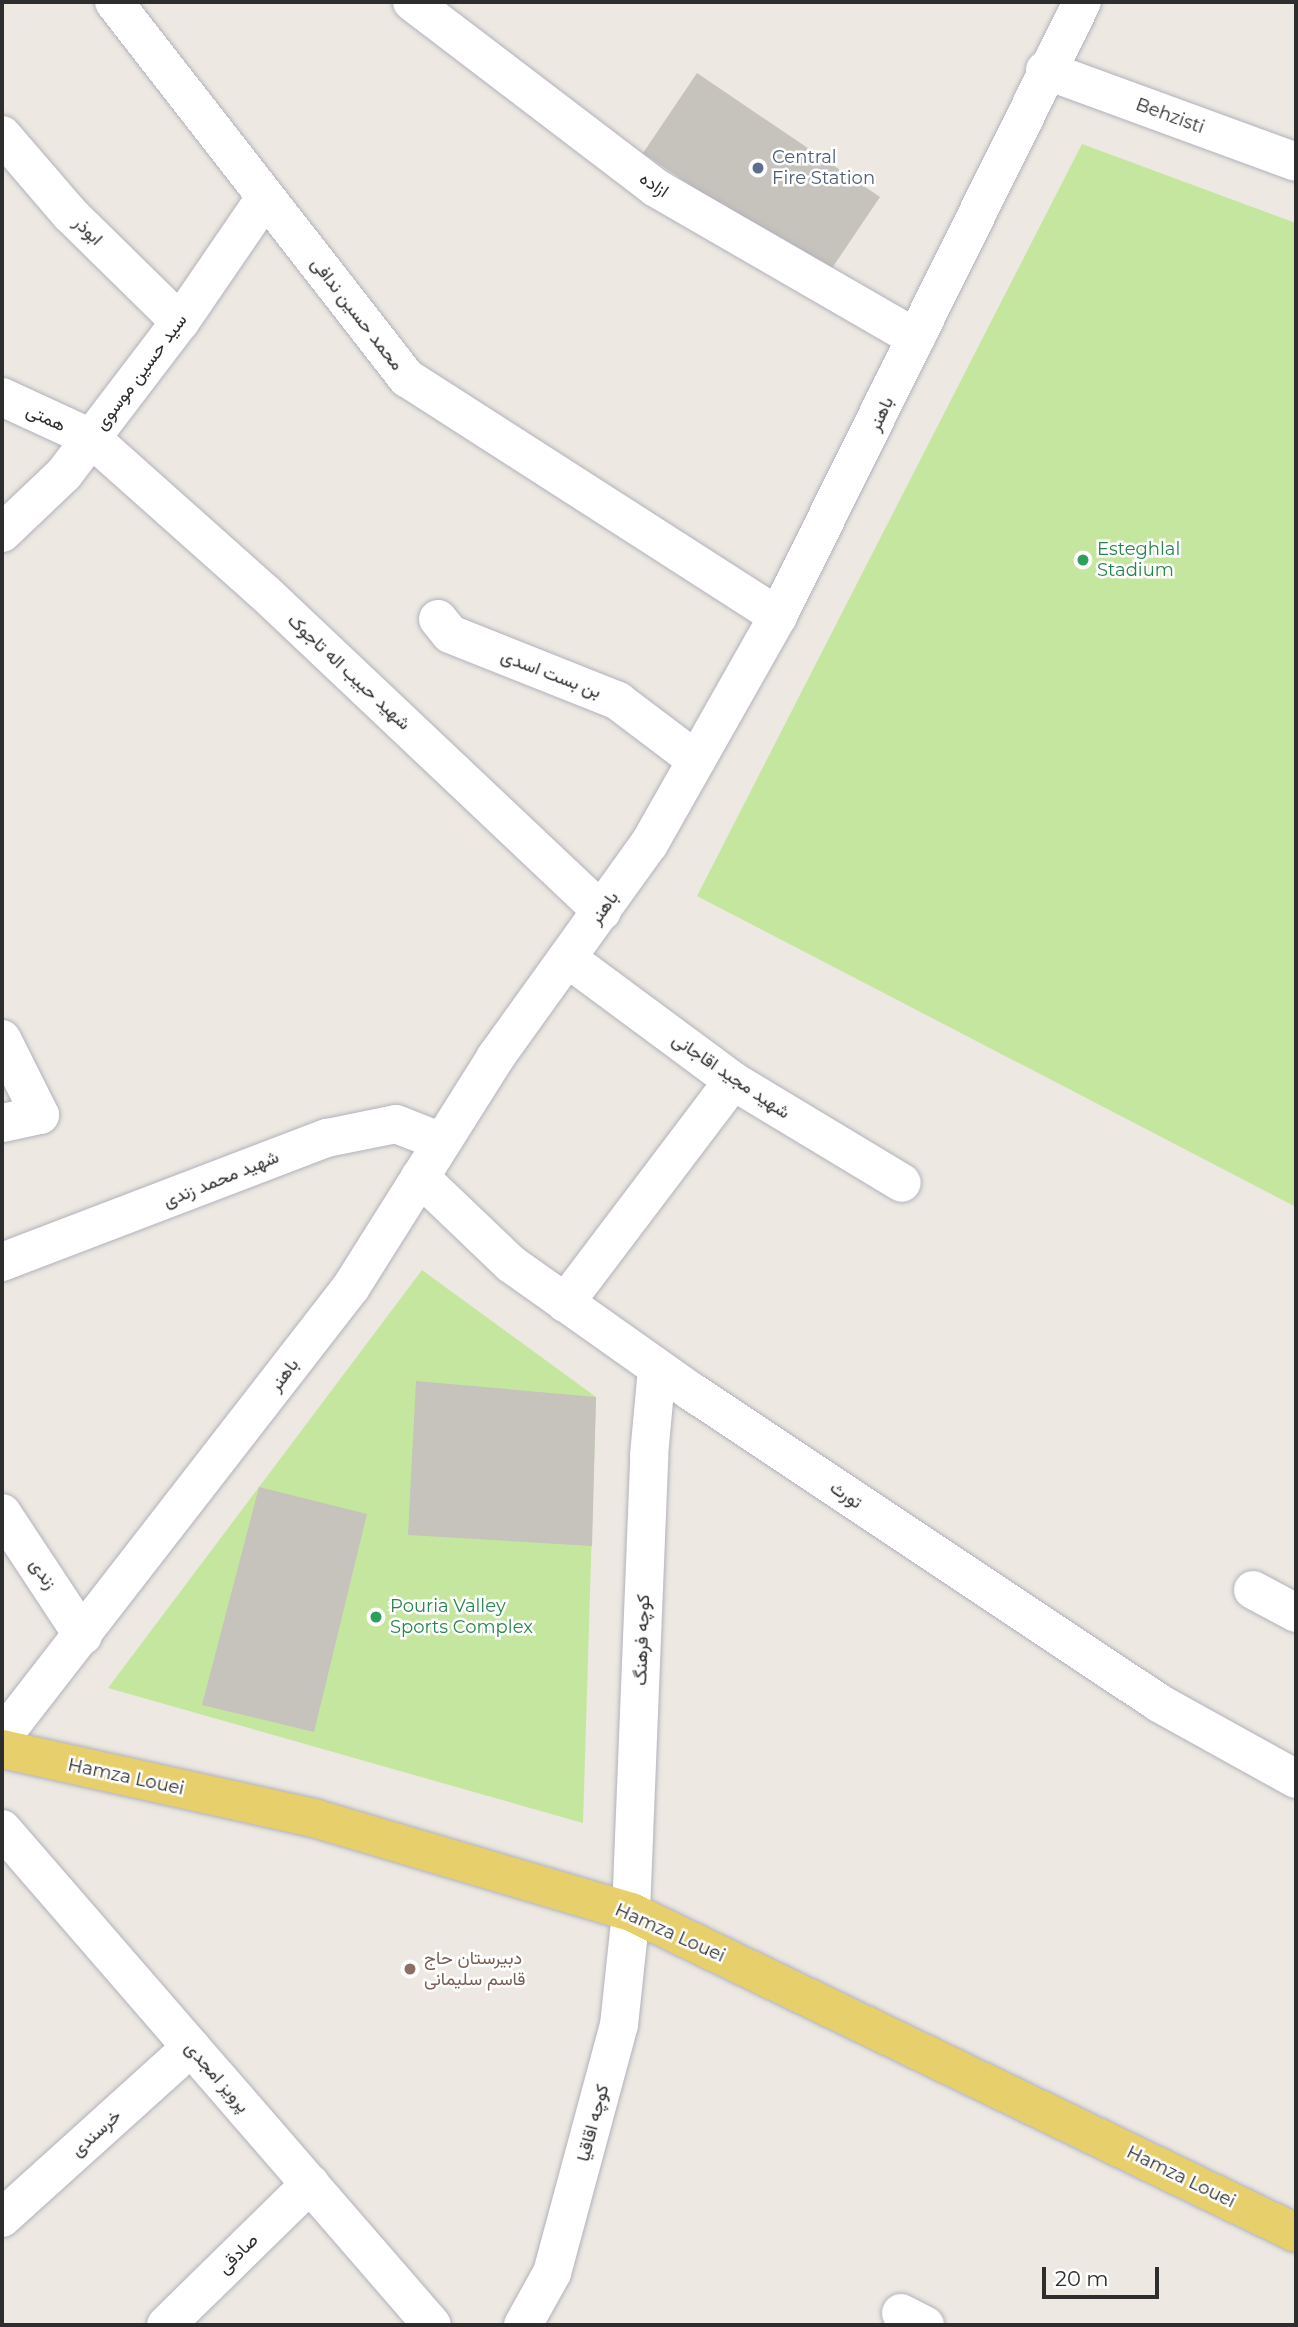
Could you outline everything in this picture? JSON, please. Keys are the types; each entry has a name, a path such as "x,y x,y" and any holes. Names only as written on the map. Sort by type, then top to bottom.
{"main road":[{"name":"Hamza Louei","path":"2,1749 317,1819 631,1912 1296,2233"}],"street":[{"name":"محمد حسین ندافی","path":"114,2 407,378 778,616"},
{"name":"باهنر","path":"2,1737 83,1636 351,1287 495,1058 649,844 778,616 1045,70 1082,2"},
{"name":"ازاده","path":"430,7 656,188 916,338"},
{"name":"Behzisti","path":"1045,70 1296,162"},
{"name":"ابوذر","path":"2,135 71,214 180,322"},
{"name":"سید حسین موسوی","path":"2,533 64,474 180,322 265,198"},
{"name":"همتی","path":"2,397 91,438"},
{"name":"شهید حبیب اله تاجوک","path":"91,438 264,592 602,912"},
{"name":"بن بست اسدی","path":"438,619 450,634 618,701 696,761"},
{"name":"شهید مجید اقاجانی","path":"567,958 733,1082 902,1183"},
{"path":"2,1040 40,1115 2,1123"},
{"path":"565,1303 733,1082"},
{"name":"شهید محمد زندی","path":"2,1262 327,1138 396,1124 442,1142"},
{"name":"تورث","path":"420,1177 511,1264 657,1368 1159,1703 1296,1779"},
{"name":"کوچه فرهنگ","path":"631,1912 649,1455 657,1368"},
{"name":"زندی","path":"2,1513 83,1636"},
{"path":"1253,1590 1296,1613"},
{"name":"پرویز امجدی","path":"2,1829 432,2325"},
{"name":"کوچه اقاقیا","path":"523,2325 552,2273 619,2025 631,1912"},
{"name":"خرسندی","path":"2,2218 191,2047"},
{"name":"صادقی","path":"166,2325 310,2184"}],"green space":[{"name":"Esteghlal Stadium","path":"1082,144 1296,223 1296,1207 697,896"},
{"name":"Pouria Valley Sports Complex","path":"422,1270 596,1397 583,1823 108,1688"}],"building":[{"path":"697,73 880,197 826,277 643,153"},
{"path":"416,1381 596,1397 592,1546 408,1535"},
{"path":"259,1487 367,1514 314,1732 202,1705"}],"place":[{"name":"Central Fire Station","path":"758,168"},
{"name":"Esteghlal Stadium","path":"1083,560"},
{"name":"Pouria Valley Sports Complex","path":"376,1617"},
{"name":"دبیرستان حاج قاسم سلیمانی","path":"410,1969"}]}
